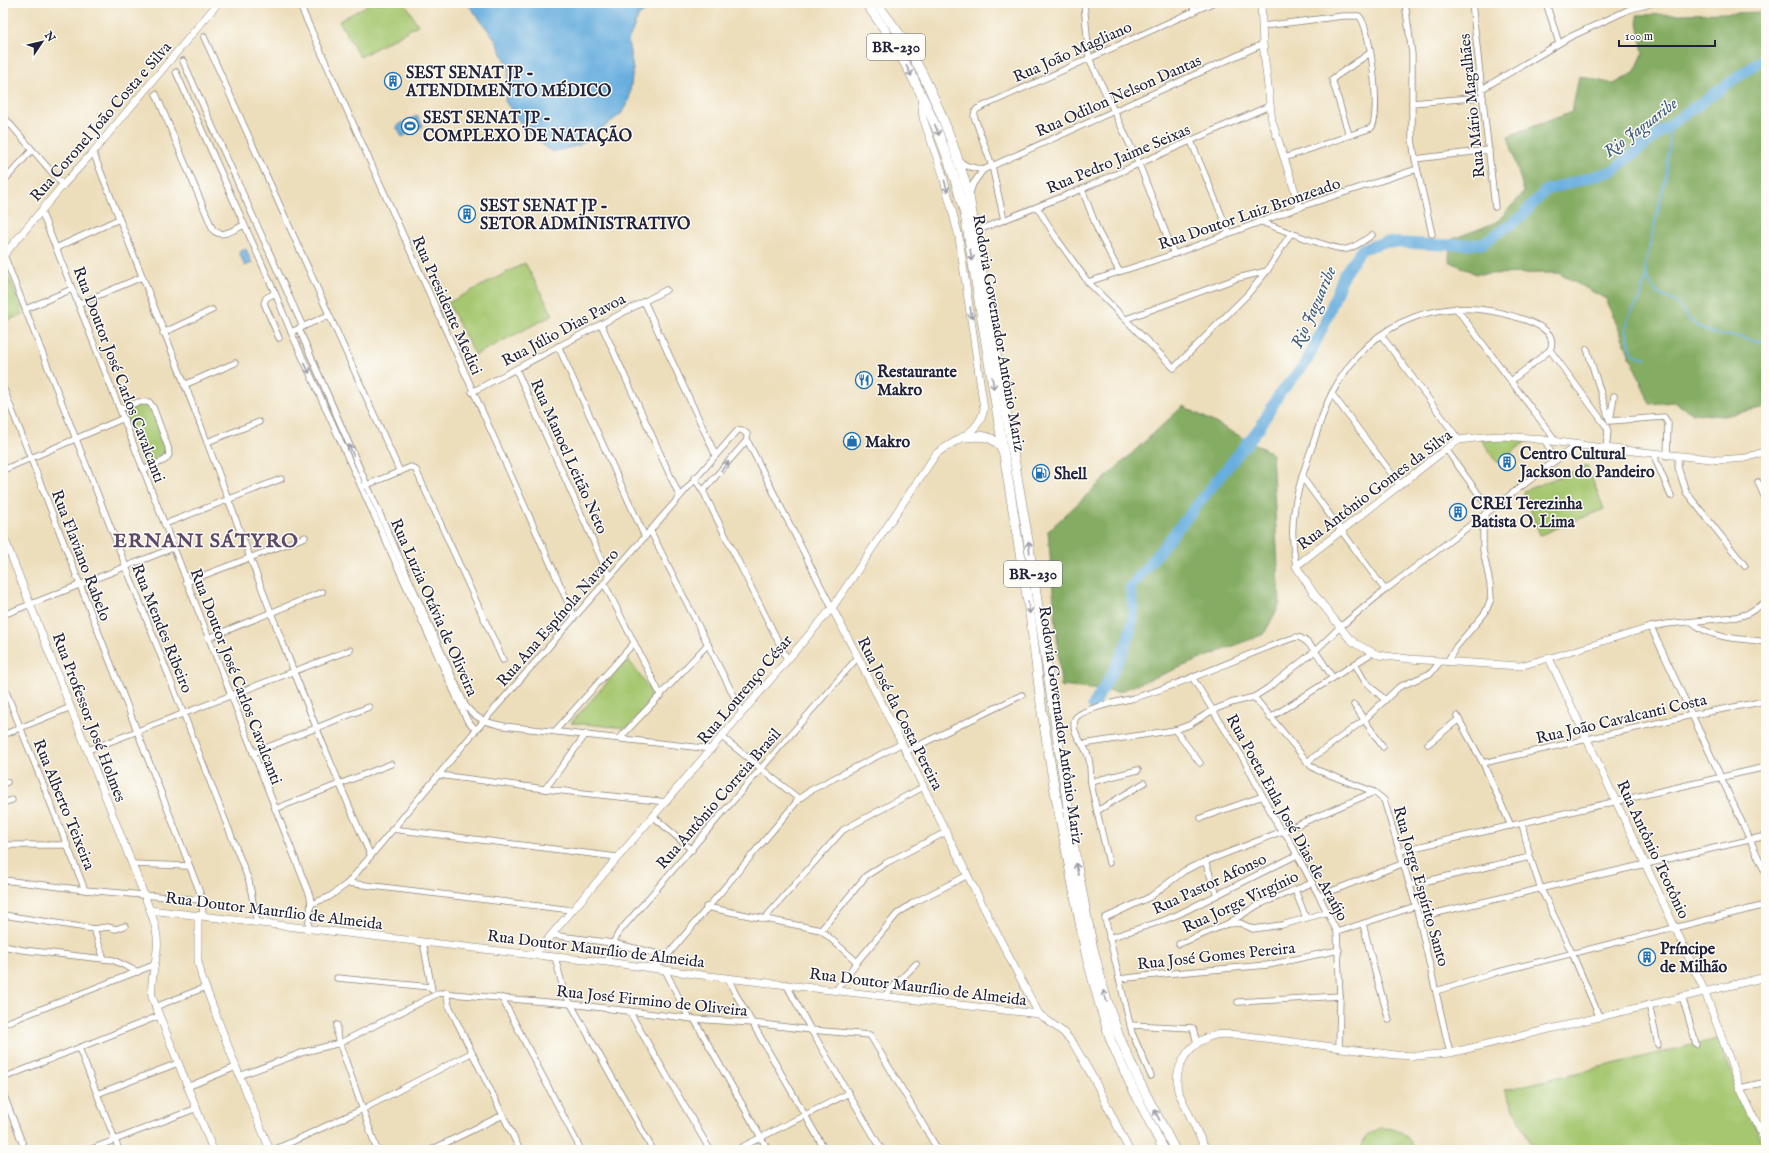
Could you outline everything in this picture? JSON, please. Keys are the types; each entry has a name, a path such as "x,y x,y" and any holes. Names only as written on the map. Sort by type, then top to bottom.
{"highway":[{"name":"Rodovia Governador Antônio Mariz","path":"866,3 901,55 946,151 957,183 965,214 1005,456 1031,621 1042,712 1054,786 1086,954 1100,1010 1112,1041 1126,1076 1164,1150"},
{"name":"Rodovia Governador Antônio Mariz","path":"877,3 902,39 931,93 959,161 969,196 1028,540 1076,861 1093,949 1104,991 1118,1034 1138,1080 1175,1150"},
{"path":"965,436 982,436 991,438 1001,447 1005,456"}],"street":[{"name":"Rua Coronel João Costa e Silva","path":"4,256 218,3"},
{"name":"Rua Presidente Medici","path":"299,3 472,392 574,616"},
{"path":"1084,3 1089,58 1139,164 1174,254"},
{"path":"1193,3 1194,12"},
{"name":"Rua João Magliano","path":"992,166 974,116 977,109 1212,3"},
{"path":"1261,3 1269,106 1272,121 1300,207"},
{"path":"1405,3 1412,54 1412,139 1432,234"},
{"name":"Rua Mário Magalhães","path":"1472,3 1495,207"},
{"path":"1546,3 1559,43"},
{"path":"1626,3 1628,10"},
{"path":"1482,89 1559,43 1628,10 1653,3"},
{"path":"1263,26 1343,16 1359,16 1364,23 1376,86 1375,123 1368,129 1284,158"},
{"path":"204,37 400,472"},
{"name":"Rua Odilon Nelson Dantas","path":"983,170 1263,44"},
{"path":"1349,135 1332,79 1370,53"},
{"name":"Rua Luzia Otávia de Oliveira","path":"183,61 301,328 364,486 467,720 476,730"},
{"name":"Rua Luzia Otávia de Oliveira","path":"176,72 291,332 465,705 471,713 484,721 504,726 712,749"},
{"path":"156,94 216,233 222,234 244,225"},
{"name":"Rua Lourenço César","path":"534,955 617,857 667,802 787,659 832,608 928,463 944,448 965,436 977,426 982,415 984,409 959,237 942,172 923,118 921,95"},
{"path":"1412,103 1483,96"},
{"name":"Rua Pedro Jaime Seixas","path":"976,231 1082,189 1269,106"},
{"path":"4,118 63,185"},
{"path":"3,130 9,124"},
{"path":"1192,141 1229,232"},
{"path":"3,182 32,150"},
{"path":"1415,159 1489,150"},
{"path":"93,152 206,442 227,500 340,785 370,854"},
{"path":"959,161 967,166 983,170 973,184 969,196"},
{"path":"992,166 1004,220"},
{"name":"Rua Doutor Luiz Bronzeado","path":"1088,282 1174,254 1259,221 1418,169"},
{"path":"1082,189 1098,231 1119,271"},
{"path":"1037,207 1065,251 1088,282 1174,368 1247,295 1267,271 1291,233"},
{"name":"Rua Doutor José Carlos Cavalcanti","path":"41,211 124,418 230,696 310,896 311,904 308,928"},
{"path":"56,248 119,219"},
{"path":"1259,221 1291,233 1345,249 1351,248 1372,235"},
{"name":"Rua Mendes Ribeiro","path":"4,256 249,881 257,923"},
{"path":"1126,319 1238,278 1267,271"},
{"path":"78,304 142,277"},
{"path":"26,310 72,290"},
{"name":"Rua Júlio Dias Pavoa","path":"472,392 666,290"},
{"path":"275,293 266,298 264,303 279,338"},
{"path":"644,301 715,454"},
{"path":"1456,308 1556,441"},
{"path":"1296,566 1292,539 1292,518 1302,477 1332,394 1348,367 1366,348 1381,335 1402,323 1422,315 1456,308 1505,313 1536,324 1549,334 1551,338 1550,350 1608,424"},
{"path":"164,333 212,310"},
{"path":"291,332 329,315"},
{"path":"601,324 679,495"},
{"path":"1381,335 1459,440"},
{"path":"558,346 645,537"},
{"path":"1587,349 1608,424"},
{"path":"1511,381 1550,350"},
{"path":"184,385 235,363"},
{"name":"Rua Manoel Leitão Neto","path":"516,369 610,576"},
{"name":"Rua Flaviano Rabelo","path":"3,387 202,900 201,916"},
{"path":"1332,394 1400,485"},
{"path":"1606,449 1608,424 1614,396"},
{"path":"120,408 144,401 149,402 153,407 168,447 168,455 165,460 143,470"},
{"path":"1608,424 1664,417 1668,423 1667,456"},
{"path":"3,470 124,418"},
{"path":"206,442 259,422"},
{"name":"Rua Ana Espínola Navarro","path":"311,904 337,892 348,883 370,854 574,616 645,537 715,454 738,430"},
{"name":"Rua José da Costa Pereira","path":"738,430 746,432 748,436 747,440 858,656 1005,950 1039,1014"},
{"name":"Rua Antônio Gomes da Silva","path":"1550,658 1520,666 1409,659 1372,653 1356,644 1340,627 1312,592 1296,566 1459,440 1502,436 1556,441 1576,445 1667,456 1720,460 1746,458 1766,451"},
{"path":"703,491 747,440"},
{"path":"1545,440 1555,461"},
{"path":"1083,744 1176,730 1189,725 1231,702 1254,697 1268,688 1315,651 1340,627 1385,590 1576,445"},
{"path":"1307,762 1364,720 1399,687 1431,673 1444,662 1485,613 1491,599 1490,584 1483,550 1483,529 1488,511 1446,449"},
{"path":"1655,454 1656,462 1671,496"},
{"path":"1678,457 1678,467 1686,492 1745,566"},
{"path":"364,486 411,467 416,470 504,660"},
{"path":"1302,477 1385,590"},
{"path":"694,478 703,491 787,659"},
{"path":"165,524 282,479"},
{"path":"1758,482 1766,501"},
{"path":"650,530 742,712"},
{"name":"Rua Professor José Holmes","path":"3,535 31,603 150,910 157,936 157,950 151,989 155,1007 213,1150"},
{"path":"186,582 306,537"},
{"path":"3,615 173,548"},
{"path":"604,583 661,696"},
{"path":"208,638 322,592"},
{"path":"1550,658 1651,627 1736,617 1746,614 1766,602"},
{"path":"1692,622 1697,627 1712,634 1766,642"},
{"path":"1651,627 1766,874"},
{"path":"1109,863 1091,782 1089,758 1083,744 1076,734 1076,719 1081,713 1141,696 1296,637 1305,639 1315,651 1332,678"},
{"path":"555,731 634,643"},
{"path":"620,738 661,696 708,644"},
{"path":"88,750 350,650"},
{"path":"1270,718 1372,653"},
{"name":"Rua Antônio Correia Brasil","path":"607,962 613,943 619,932 692,850 858,656"},
{"name":"Rua Antônio Teotônio","path":"1550,658 1705,992 1740,1088 1766,1143"},
{"path":"1355,664 1364,680 1385,700"},
{"name":"Rua Poeta Eula José Dias de Araújo","path":"1192,677 1244,760 1278,826 1287,836 1320,896 1337,932 1340,996 1339,1048"},
{"name":"Rua Alberto Teixeira","path":"3,684 85,890"},
{"path":"905,752 1022,695"},
{"name":"Rua Jorge Espírito Santo","path":"1254,697 1307,762 1317,770 1374,792 1381,797 1387,808 1419,917 1450,1053"},
{"name":"Rua João Cavalcanti Costa","path":"1483,763 1692,715 1766,701"},
{"path":"1354,705 1383,747"},
{"path":"3,734 70,706"},
{"path":"253,753 369,707"},
{"path":"1428,744 1458,717 1483,763 1511,826"},
{"path":"1176,730 1200,764"},
{"path":"545,789 586,734"},
{"path":"722,737 798,799"},
{"path":"653,968 667,956 706,907 730,882 798,799 815,788 901,744"},
{"path":"275,809 340,785 390,764"},
{"path":"1400,851 1766,767"},
{"path":"1091,782 1138,770"},
{"path":"439,775 545,789 667,802"},
{"path":"1097,811 1144,783"},
{"path":"764,919 843,830 923,787"},
{"path":"1151,1076 1136,1043 1130,1025 1105,918 1110,914 1150,897 1184,871 1205,861 1283,831 1374,792"},
{"path":"1200,818 1263,796"},
{"path":"3,803 12,800"},
{"path":"654,817 692,850"},
{"path":"1522,824 1530,857 1541,889 1572,953 1598,1016"},
{"path":"392,830 617,857"},
{"path":"820,930 866,876 886,863 946,832"},
{"path":"1419,917 1766,836"},
{"path":"3,845 67,845"},
{"name":"Rua Pastor Afonso","path":"1109,938 1162,922 1297,855"},
{"path":"1410,885 1530,857"},
{"path":"1205,861 1217,895"},
{"path":"1320,896 1404,863"},
{"path":"132,864 189,866"},
{"path":"836,990 897,914 913,903 968,876"},
{"path":"3,880 85,890 202,900"},
{"path":"348,883 572,910"},
{"name":"Rua Jorge Virgínio","path":"1179,944 1227,924 1258,905 1312,883"},
{"path":"1295,890 1306,918"},
{"path":"1436,991 1494,973 1766,905"},
{"path":"1337,932 1416,906"},
{"path":"706,907 820,930 857,962"},
{"name":"Rua Doutor Maurílio de Almeida","path":"150,910 534,955 607,962 728,978 1039,1014"},
{"path":"1227,924 1240,923 1253,929 1282,924 1328,912"},
{"path":"3,915 94,929 106,927 116,929 125,926"},
{"path":"201,916 198,961 206,987 236,1067 270,1150"},
{"path":"1363,924 1389,1020"},
{"path":"94,929 104,958"},
{"path":"551,935 613,943 667,956"},
{"path":"423,942 432,995"},
{"path":"3,946 23,950 104,958 113,960 138,972"},
{"name":"Rua José Gomes Pereira","path":"1119,980 1163,974 1268,965 1339,950"},
{"path":"555,957 564,992 653,1150"},
{"path":"884,996 916,964"},
{"path":"3,1024 154,965"},
{"path":"665,970 691,1019 768,1150"},
{"path":"1206,1150 1178,1091 1176,1080 1183,1058 1197,1043 1205,1038 1216,1035 1240,1035 1339,1048 1417,1056 1450,1053 1598,1016 1766,977"},
{"path":"337,978 431,987"},
{"path":"728,978 752,1023 825,1150"},
{"path":"786,984 810,1030 882,1150"},
{"path":"155,1007 206,987"},
{"path":"446,992 446,1001 520,1150"},
{"name":"Rua José Firmino de Oliveira","path":"240,1076 304,1052 340,1043 432,995 446,992 571,1004 691,1019 752,1023 870,1035 938,1150"},
{"path":"1238,1002 1340,996"},
{"path":"1682,996 1696,1044"},
{"path":"502,998 581,1150"},
{"path":"1649,1004 1658,1045"},
{"path":"629,1011 710,1150"},
{"path":"1039,1014 1063,1032 1073,1042 1096,1083 1129,1150"},
{"path":"3,1078 158,1016"},
{"path":"1130,1025 1193,1028 1197,1043"},
{"path":"337,1026 336,1031 377,1150"},
{"path":"79,1048 119,1150"},
{"path":"274,1150 363,1109 472,1054"},
{"path":"97,1094 178,1063"},
{"path":"187,1087 236,1067"},
{"path":"1740,1088 1766,1082"},
{"path":"3,1093 25,1150"},
{"path":"736,1150 849,1093"},
{"path":"89,1150 197,1108"},
{"path":"431,1150 503,1115"}],"green space":[{"path":"371,3 405,3 418,25 360,57 339,21"},
{"path":"1766,12 1766,407 1723,416 1692,413 1674,402 1650,404 1606,299 1558,273 1476,274 1449,261 1450,240 1497,222 1524,192 1508,136 1572,112 1579,76 1614,84 1634,73 1643,54 1637,15"},
{"path":"525,263 553,315 475,355 448,303"},
{"path":"3,264 24,314 3,322"},
{"path":"145,403 152,408 166,446 166,451 163,459 144,468 123,409"},
{"path":"1183,406 1272,453 1280,604 1264,634 1118,692 1061,686 1048,531"},
{"path":"1480,438 1529,439 1498,463"},
{"path":"1587,466 1604,509 1540,535 1523,491"},
{"path":"628,659 655,697 627,728 571,723"},
{"path":"1717,1039 1766,1150 1534,1150 1505,1090"},
{"path":"1380,1128 1397,1130 1402,1133 1409,1139 1415,1150 1360,1150 1362,1142 1367,1136"}],"water":[{"path":"467,3 660,3 639,15 628,41 633,69 629,100 621,114 580,145 552,152 525,130 505,101 509,68 495,39"},
{"name":"SEST SENAT JP - COMPLEXO DE NATAÇÃO","path":"417,116 423,126 402,137 396,126"},
{"path":"246,249 252,263 245,266 239,252"}],"waterway":[{"name":"Rio Jaguaribe","path":"1093,705 1118,662 1131,628 1133,606 1130,588 1260,427 1280,393 1306,363 1324,325 1344,274 1362,249 1385,242 1442,245 1482,244 1521,217 1546,190 1612,171 1671,124 1766,57"},
{"path":"1671,124 1667,171 1645,266 1647,278 1658,294 1675,301 1687,317 1697,326 1715,334 1740,337 1757,342 1766,341"},
{"path":"1646,358 1635,355 1631,350 1626,328 1629,316 1641,297 1647,278"}],"place":[{"name":"SEST SENAT JP - ATENDIMENTO MÉDICO","path":"393,81"},
{"name":"SEST SENAT JP - COMPLEXO DE NATAÇÃO","path":"410,126"},
{"name":"SEST SENAT JP - SETOR ADMINISTRATIVO","path":"467,214"},
{"name":"Restaurante Makro","path":"864,380"},
{"name":"Makro","path":"852,441"},
{"name":"Centro Cultural Jackson do Pandeiro","path":"1507,462"},
{"name":"Shell","path":"1041,473"},
{"name":"CREI Terezinha Batista O. Lima","path":"1458,512"},
{"name":"Príncipe de Milhão","path":"1647,957"}],"district":[{"name":"ERNANI SÁTYRO","path":"206,540"}]}
